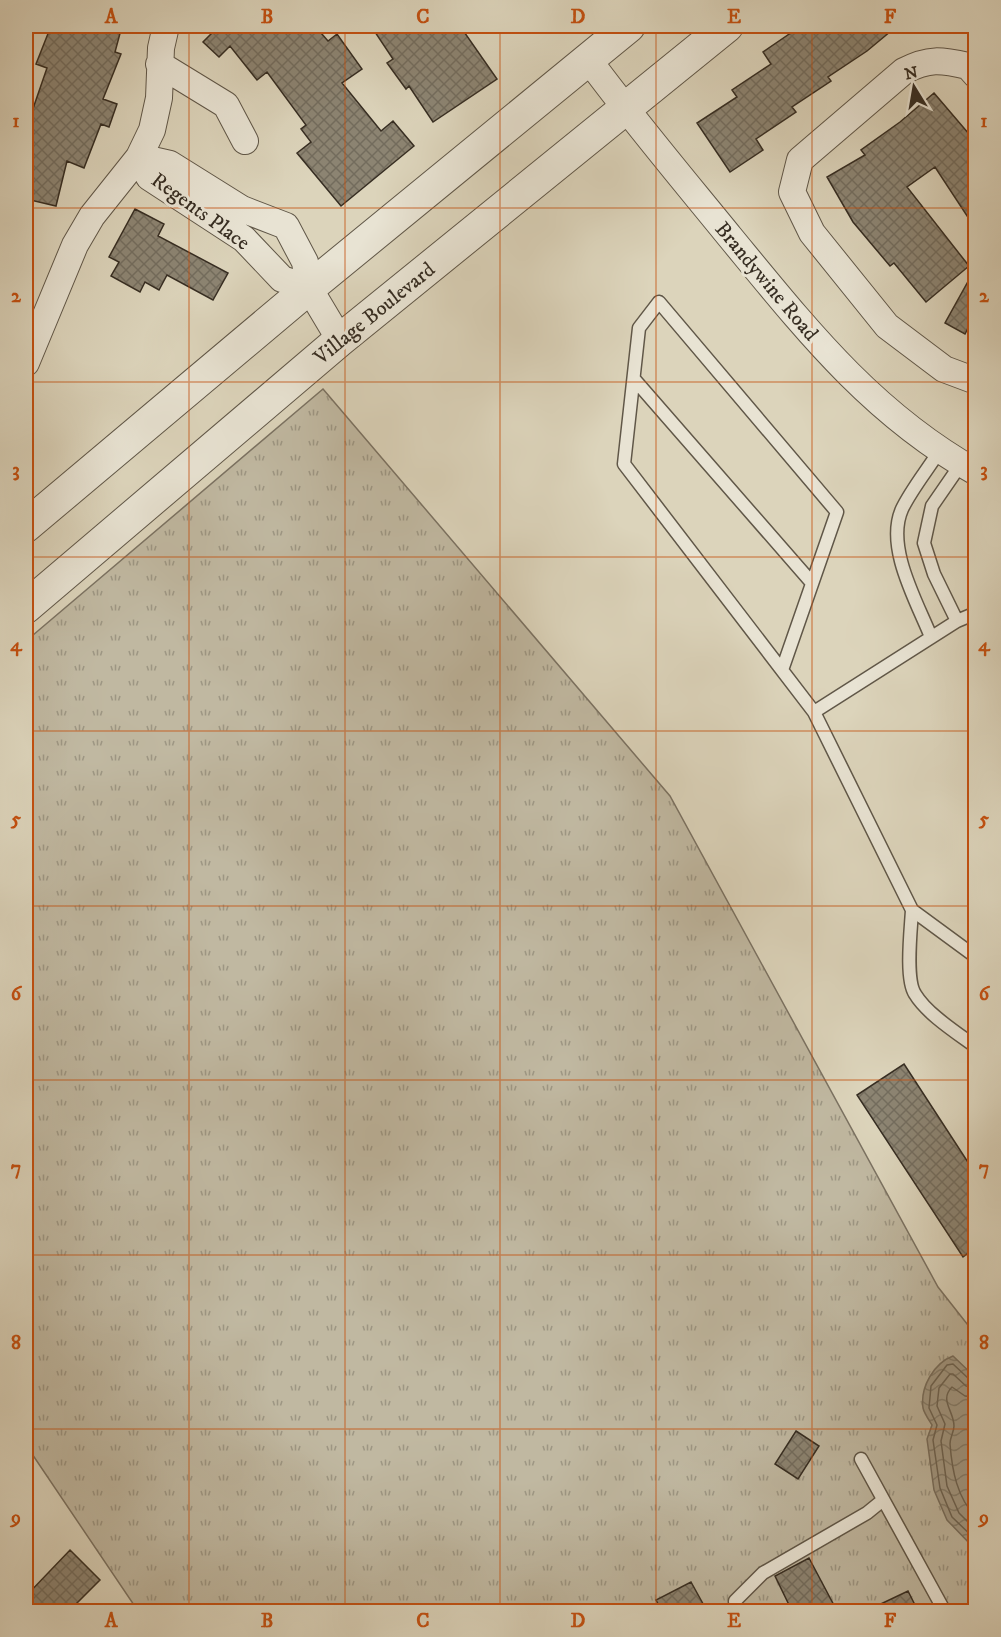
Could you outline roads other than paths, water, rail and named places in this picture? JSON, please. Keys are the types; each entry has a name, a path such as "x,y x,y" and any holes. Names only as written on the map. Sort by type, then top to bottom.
{"street":[{"path":"26,363 75,245 92,216 139,157 152,130 159,98 159,64 166,26"},
{"path":"26,526 309,288 629,26"},
{"name":"Village Boulevard","path":"26,607 340,340 727,26"},
{"name":"Brandywine Road","path":"588,59 625,109 808,333 851,378 881,405 940,450 968,468"},
{"path":"975,75 968,66 938,60 920,63 904,71 800,160 792,192 812,233 886,326 944,369 975,381"},
{"path":"159,64 226,105 245,141"},
{"name":"Regents Place","path":"139,157 149,177 244,239 282,279 309,288"},
{"name":"Regents Place","path":"139,157 170,164 242,209 286,226 305,262 309,288 340,340"}],"lane":[{"path":"782,670 837,512 659,302 639,328 624,464 814,712 912,910 975,957"},
{"path":"634,379 812,584"},
{"path":"932,637 909,585 899,554 897,531 902,510 940,450"},
{"path":"957,621 934,574 924,543 932,507 968,468"},
{"path":"814,712 957,621 975,613"},
{"path":"912,910 910,972 914,993 924,1005 975,1047"},
{"path":"861,1459 945,1611"},
{"path":"736,1611 735,1601 763,1573 867,1512 883,1500"}],"water":[{"path":"953,1356 975,1377 975,1552 947,1520 934,1490 927,1439 932,1425 923,1408 926,1384 934,1370"}]}
